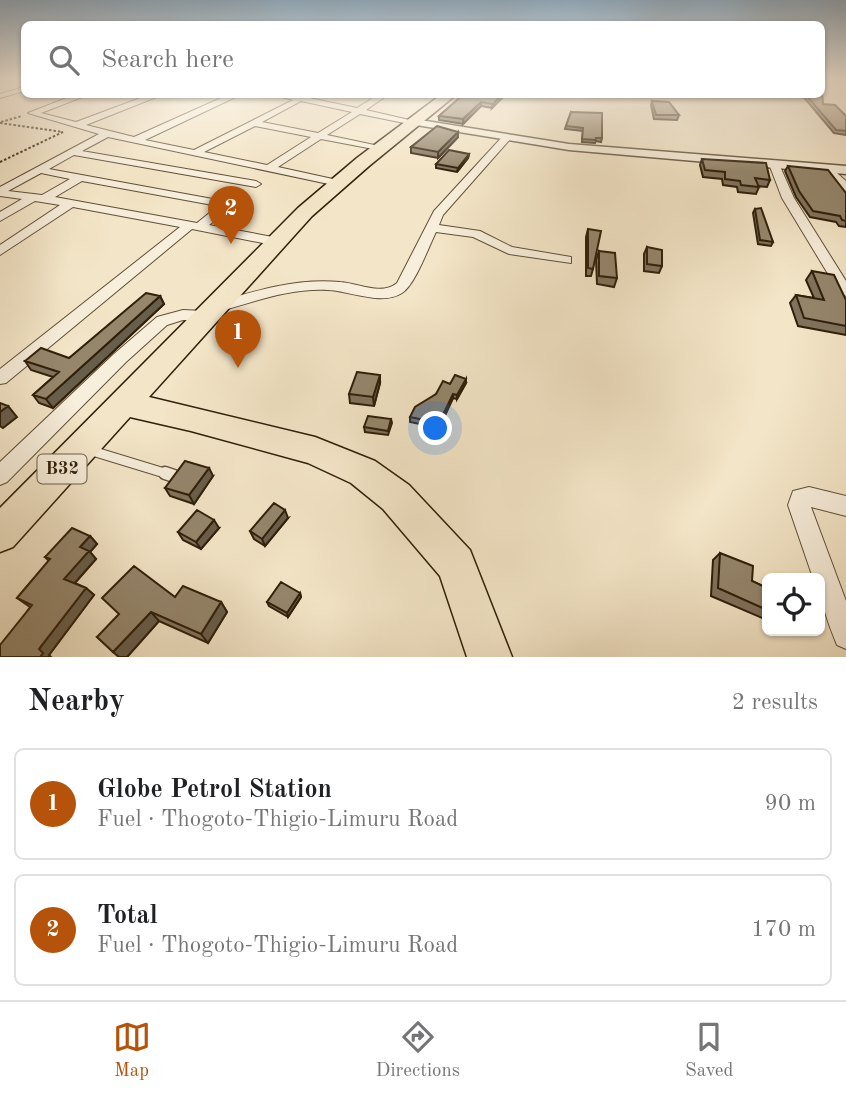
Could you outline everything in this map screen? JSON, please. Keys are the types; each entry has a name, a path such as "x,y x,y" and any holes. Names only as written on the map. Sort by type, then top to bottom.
{"highway":[{"name":"B32","path":"0,534 305,212 430,110"},
{"path":"124,404 191,418 314,451 362,472 396,497 456,564 489,657"}],"street":[{"path":"32,113 41,110"},
{"path":"77,125 118,110"},
{"path":"136,140 203,110"},
{"path":"195,153 279,110"},
{"path":"268,169 360,110 414,122 569,147 846,170"},
{"path":"32,113 108,134 338,183"},
{"path":"254,123 381,149"},
{"path":"0,192 108,134"},
{"path":"0,476 120,358 162,321 208,312 295,285 341,286 392,293 403,285 430,227 451,197 506,138"},
{"path":"73,152 256,184"},
{"path":"774,164 788,198 846,292"},
{"path":"829,169 846,188"},
{"path":"0,378 195,226 223,209 225,204 40,170"},
{"path":"0,217 82,176"},
{"path":"0,192 278,242"},
{"path":"0,251 71,203"},
{"path":"430,227 476,234 509,250 566,260"},
{"path":"846,506 809,497 801,498 799,505 846,636"}],"lane":[{"path":"82,448 174,476"}],"path":[{"path":"0,123 32,113"},
{"path":"0,162 65,132"}],"building":[{"path":"446,110 473,110 463,119 439,116"},
{"path":"654,110 675,110 679,115 656,115"},
{"path":"818,110 840,110 846,116 846,131 836,130"},
{"path":"571,112 602,113 602,138 582,139 583,128 566,126"},
{"path":"437,126 458,132 438,152 411,147"},
{"path":"449,150 469,154 458,168 436,164"},
{"path":"702,159 766,163 770,180 755,178 759,187 741,185 740,181 725,179 725,172 705,170"},
{"path":"788,166 828,170 846,193 846,221 840,216 813,211 799,191"},
{"path":"761,208 773,242 760,240 755,209"},
{"path":"588,229 601,231 593,269 588,268"},
{"path":"647,247 662,250 662,266 647,264"},
{"path":"599,251 615,253 617,278 599,276"},
{"path":"812,271 834,275 846,300 846,326 804,318 796,295 824,300"},
{"path":"146,293 160,296 46,399 33,395 59,372 25,361 41,348 69,358"},
{"path":"357,372 380,375 373,397 349,394"},
{"path":"455,375 466,379 457,395 453,394 439,423 410,417 415,407 436,394 443,381 450,384"},
{"path":"0,403 8,406 0,412"},
{"path":"368,416 391,419 388,431 364,427"},
{"path":"185,461 209,468 189,495 165,488"},
{"path":"274,503 285,510 262,539 250,531"},
{"path":"197,510 214,520 196,542 178,532"},
{"path":"72,528 90,536 80,547 89,551 64,579 86,588 39,649 43,653 40,657 0,657 0,645 32,605 17,598 50,559 45,557"},
{"path":"720,553 753,566 752,581 762,586 762,608 718,588"},
{"path":"134,566 175,597 183,586 221,602 201,634 151,612 113,652 97,637 119,614 102,598"},
{"path":"281,582 300,593 287,613 267,602"}],"place":[{"name":"Total","path":"231,244"},
{"name":"Globe Petrol Station","path":"238,368"}]}
